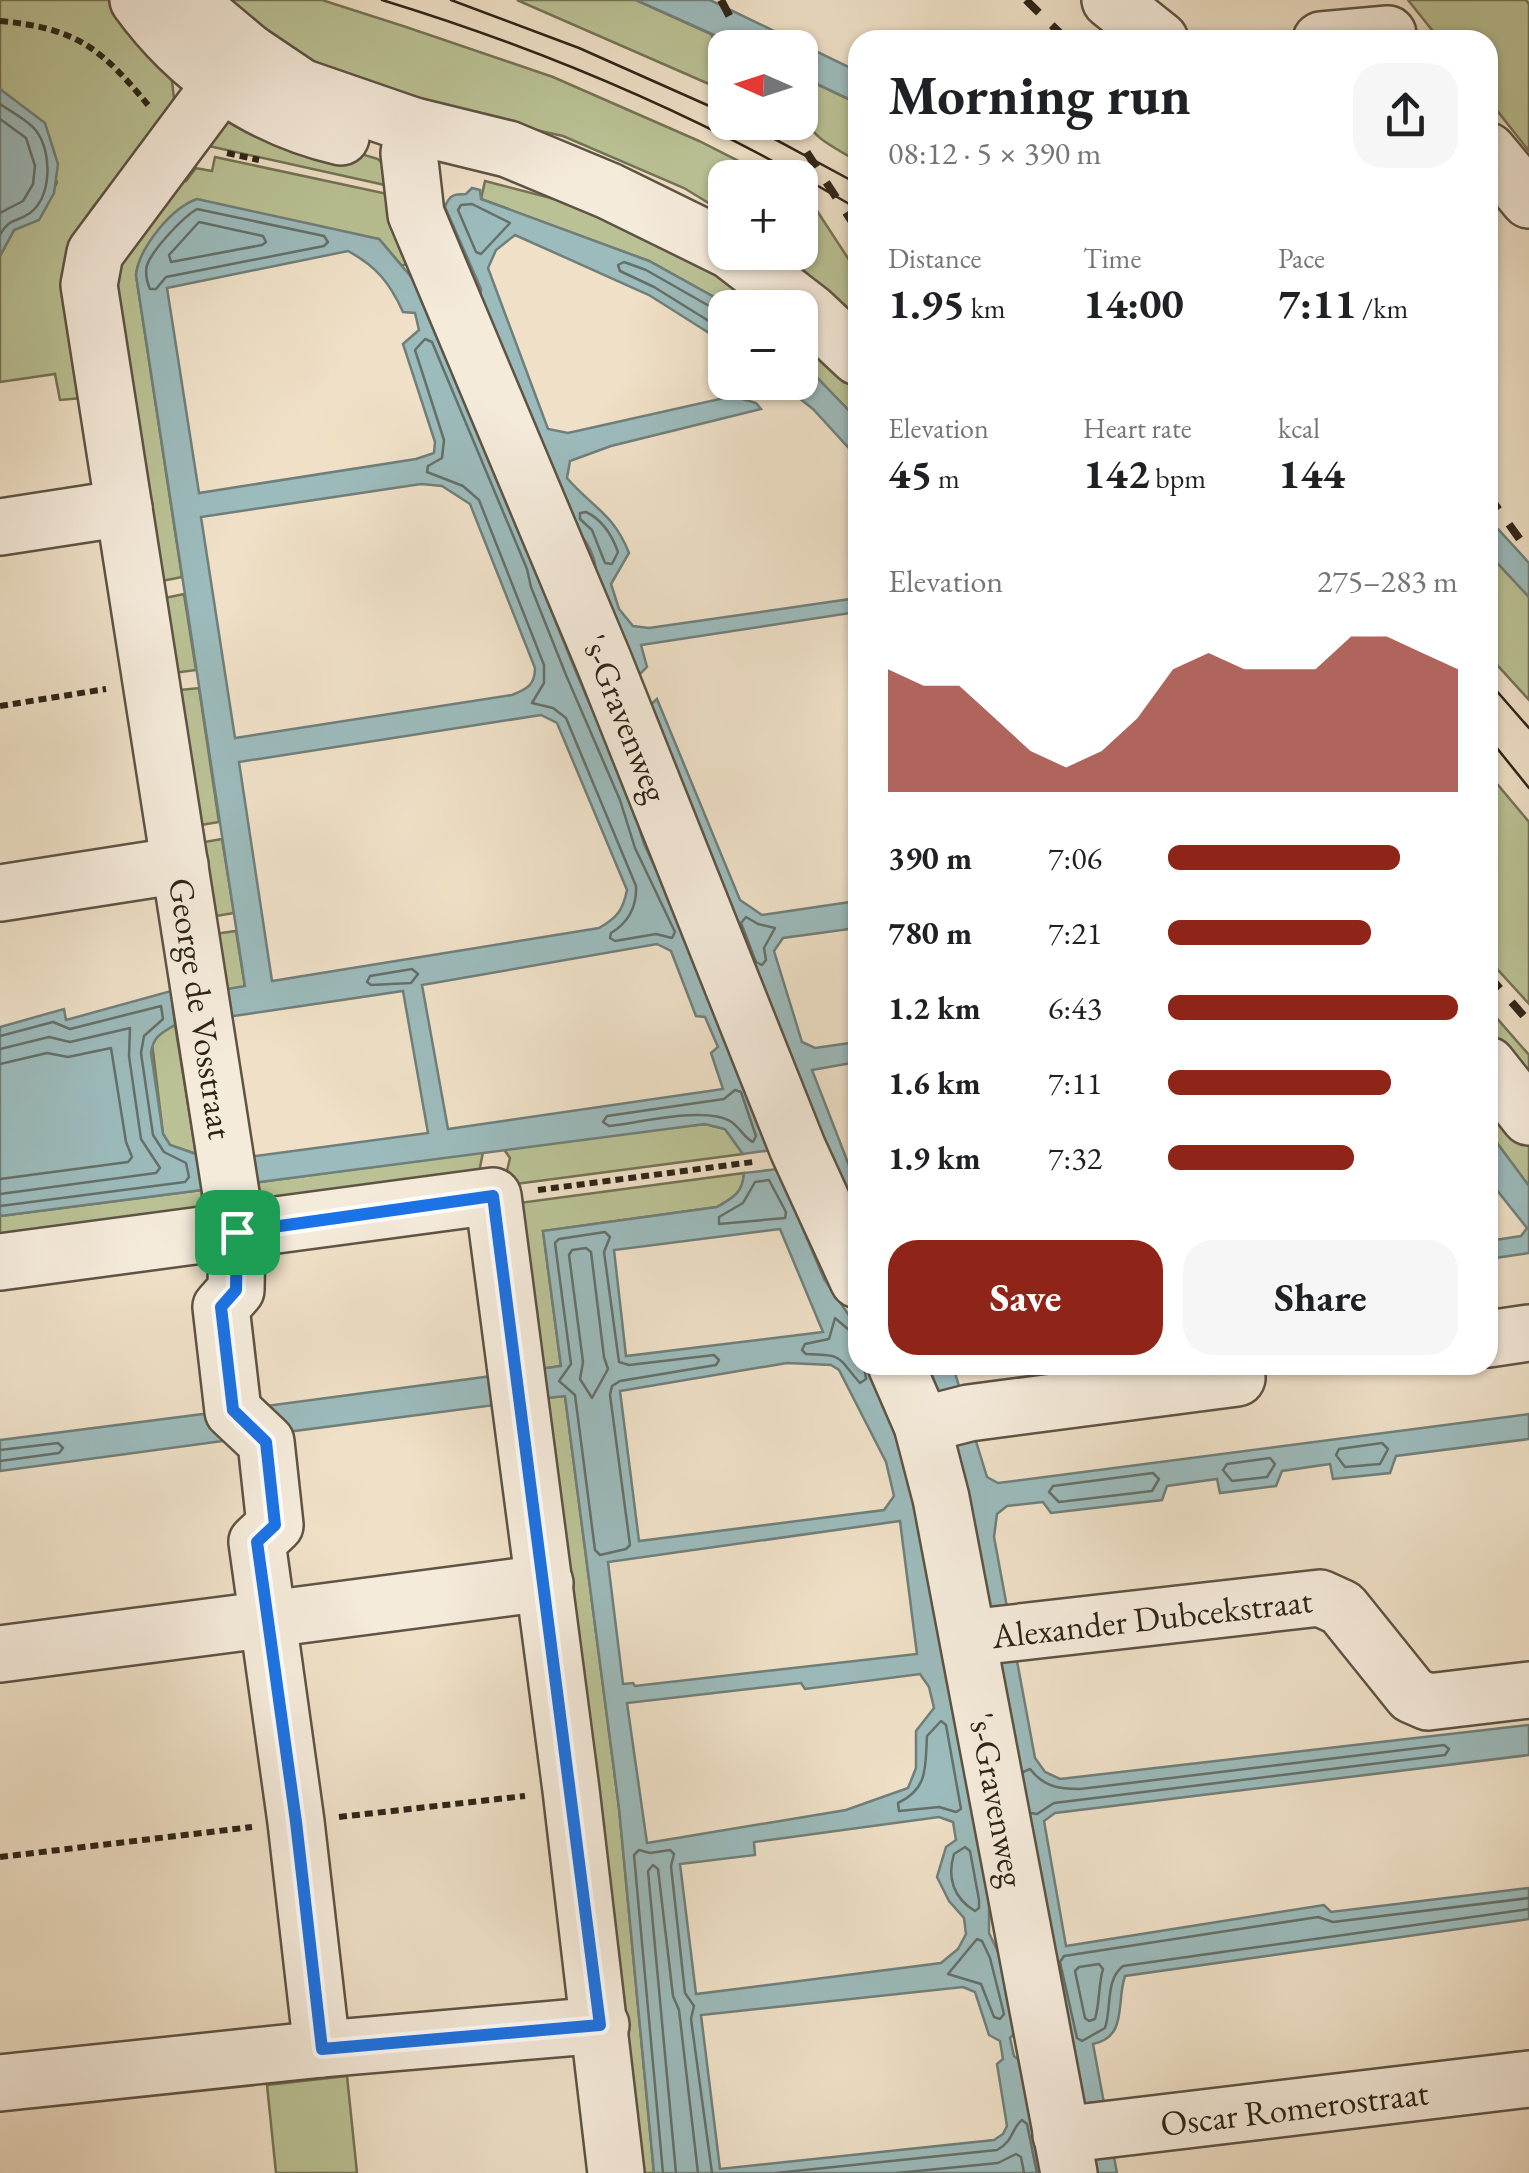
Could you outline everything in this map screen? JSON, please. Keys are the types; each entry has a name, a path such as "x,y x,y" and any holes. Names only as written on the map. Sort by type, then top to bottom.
{"street":[{"path":"138,0 168,36 234,68"},
{"path":"187,0 259,108 324,133 412,140 486,170 560,171 708,240"},
{"name":"George de Vosstraat","path":"234,68 95,254 89,286 237,1232 236,1290 221,1307 233,1410 266,1442 275,1525 257,1542 296,1822 322,2049"},
{"name":"'s-Gravenweg","path":"412,140 411,195 416,214 604,662 798,1150 848,1258"},
{"path":"1498,163 1529,200"},
{"path":"755,270 848,348"},
{"path":"0,527 124,508"},
{"path":"0,893 180,864"},
{"path":"1498,1078 1529,1117"},
{"path":"0,1262 493,1196 545,1582 616,2173"},
{"path":"1498,1338 1529,1333"},
{"name":"'s-Gravenweg","path":"905,1375 945,1419 945,1517 988,1636 1078,2142"},
{"path":"945,1419 1236,1378"},
{"path":"0,1654 545,1582"},
{"name":"Alexander Dubcekstraat","path":"988,1636 1320,1598 1342,1608 1412,1695 1428,1702 1529,1690"},
{"path":"0,2083 600,2025"},
{"name":"Oscar Romerostraat","path":"1078,2142 1529,2079"}],"path":[{"path":"0,706 152,682"},
{"path":"493,1196 739,1165"}],"green space":[{"path":"0,0 119,0 169,55 175,107 93,207 70,243 81,398 60,400 55,374 0,382 0,256 14,230 39,219 57,182 0,89"},
{"path":"215,0 322,0 553,77 736,160 708,160 708,203 684,188 563,136 391,98 324,74"},
{"path":"517,0 636,0 708,33 708,84"},
{"path":"1408,0 1526,0 1529,151 1498,112 1498,30 1432,30"},
{"path":"818,85 848,99 848,156 819,137"},
{"path":"262,116 321,142 378,159 389,170 394,187 195,143 211,123"},
{"path":"215,157 397,196 412,261 402,266 379,239 176,212 157,234 141,257 136,275 182,577 152,583 111,258 173,172 186,181 196,168 212,171"},
{"path":"485,181 566,202 688,253 708,266 708,270 715,270 746,290 708,290 708,294 649,261 481,199"},
{"path":"818,212 848,258 848,310 803,270 818,270"},
{"path":"818,346 848,375 848,410 818,379"},
{"path":"1498,564 1529,597 1529,700 1498,666"},
{"path":"184,594 196,670 166,674 155,600"},
{"path":"199,688 219,822 189,827 169,691"},
{"path":"1498,785 1529,822 1529,1004 1498,970"},
{"path":"222,839 234,913 204,918 193,844"},
{"path":"236,931 245,987 216,991 207,935"},
{"path":"1498,1019 1529,1055 1529,1079 1498,1040"},
{"path":"175,1025 196,1154 170,1145 163,1134 152,1043"},
{"path":"1498,1104 1529,1146 1529,1186 1498,1144"},
{"path":"705,1124 725,1129 743,1154 508,1185 505,1179 510,1158 503,1148"},
{"path":"483,1152 477,1183 269,1210 245,1184"},
{"path":"744,1173 736,1194 717,1207 543,1231 561,1366 533,1370 519,1203"},
{"path":"202,1190 201,1205 189,1221 0,1246 0,1216"},
{"path":"565,1396 619,1808 654,2173 628,2173 537,1399"},
{"path":"347,2076 357,2173 276,2173 267,2085"}],"water":[{"path":"636,0 710,0 772,30 708,32"},
{"path":"818,52 848,67 848,99 818,85"},
{"path":"0,89 45,123 58,164 54,193 39,220 14,230 0,256"},
{"path":"472,188 480,190 481,199 649,261 708,294 708,332 649,295 515,235 496,250 488,268 548,429 568,433 715,400 746,400 761,409 611,446 570,461 567,478 609,520 629,553 611,584 619,609 633,626 649,628 848,599 848,613 641,645 647,667 640,674 630,675 595,580 591,550 572,527 480,301 481,289 445,207 458,194 466,194"},
{"path":"197,199 379,239 412,278 433,328 438,330 537,566 540,583 630,798 644,844 691,943 772,1150 743,1154 725,1129 705,1124 245,1184 241,1158 428,1133 403,991 220,1018 216,991 245,986 136,275 150,241","holes":["348,251 358,257 381,276 403,312 415,313 419,330 403,344 435,442 434,453 199,493 167,288","421,484 442,486 470,504 535,668 532,682 512,695 235,738 201,517","541,715 557,723 627,890 623,903 615,917 599,928 272,981 239,762","657,944 671,951 696,1016 705,1017 718,1047 711,1053 723,1089 448,1129 422,985"]},
{"path":"818,379 848,410 848,447 802,400 818,400"},
{"path":"1498,529 1529,563 1529,597 1498,564"},
{"path":"657,699 740,900 762,915 848,902 848,929 783,938 774,951 802,1042 815,1048 848,1043 848,1064 812,1070 848,1163 848,1202 644,711"},
{"path":"171,991 175,1025 158,1036 151,1053 163,1134 170,1145 196,1154 202,1190 0,1216 0,1027 64,1009 66,1020"},
{"path":"1498,1144 1529,1186 1529,1253 1498,1258 1498,1239 1521,1236 1527,1228 1498,1192"},
{"path":"778,1169 824,1279 848,1314 848,1375 875,1375 905,1461 936,1603 989,1900 989,1933 999,1954 1018,2030 1010,2038 1047,2173 654,2173 619,1808 565,1396 537,1399 533,1370 561,1366 543,1231 717,1207 742,1185 744,1173","holes":["780,1229 823,1332 626,1356 614,1250","787,1363 831,1365 839,1370 886,1462 894,1496 884,1510 639,1541 620,1391","900,1521 917,1654 635,1686 623,1684 608,1562","920,1674 929,1687 934,1708 916,1731 916,1768 908,1788 846,1810 647,1843 627,1703 801,1683 805,1689","939,1817 953,1822 956,1840 946,1847 937,1877 949,1901 964,1918 966,1934 958,1949 941,1963 696,1994 680,1864 755,1855 754,1842","963,1987 975,1992 989,2035 1000,2041 1003,2059 997,2064 1007,2126 994,2140 720,2169 701,2015"]},
{"path":"922,1375 956,1375 987,1477 998,1483 1529,1414 1529,1439 1396,1456 1390,1473 1333,1479 1330,1464 1282,1471 1276,1486 1220,1493 1217,1479 1167,1486 1162,1500 1051,1513 1043,1502 1007,1506 997,1514 994,1537 1035,1758 1045,1772 1060,1779 1529,1725 1529,1755 1055,1813 1044,1821 1066,1946 1324,1905 1331,1912 1529,1888 1529,1919 1125,1976 1116,2026 1112,2034 1093,2044 1117,2173 1093,2173"},
{"path":"492,1376 495,1405 271,1434 266,1406"},
{"path":"219,1412 223,1441 0,1471 0,1440"}],"tram line":[{"path":"382,0 505,41 626,90 744,146 848,203"},
{"path":"451,0 579,48 708,105"},
{"path":"776,140 848,179"},
{"path":"1498,692 1529,728"},
{"path":"1498,749 1529,788"}],"railway":[{"path":"721,0 737,30"},
{"path":"1026,0 1057,30"},
{"path":"799,140 848,216"},
{"path":"1498,509 1529,552"},
{"path":"1498,986 1529,1022"}],"route":[{"path":"493,1196 600,2025 322,2049 296,1822 257,1542 275,1525 266,1442 233,1410 221,1307 236,1290 237,1232 493,1196"}]}
